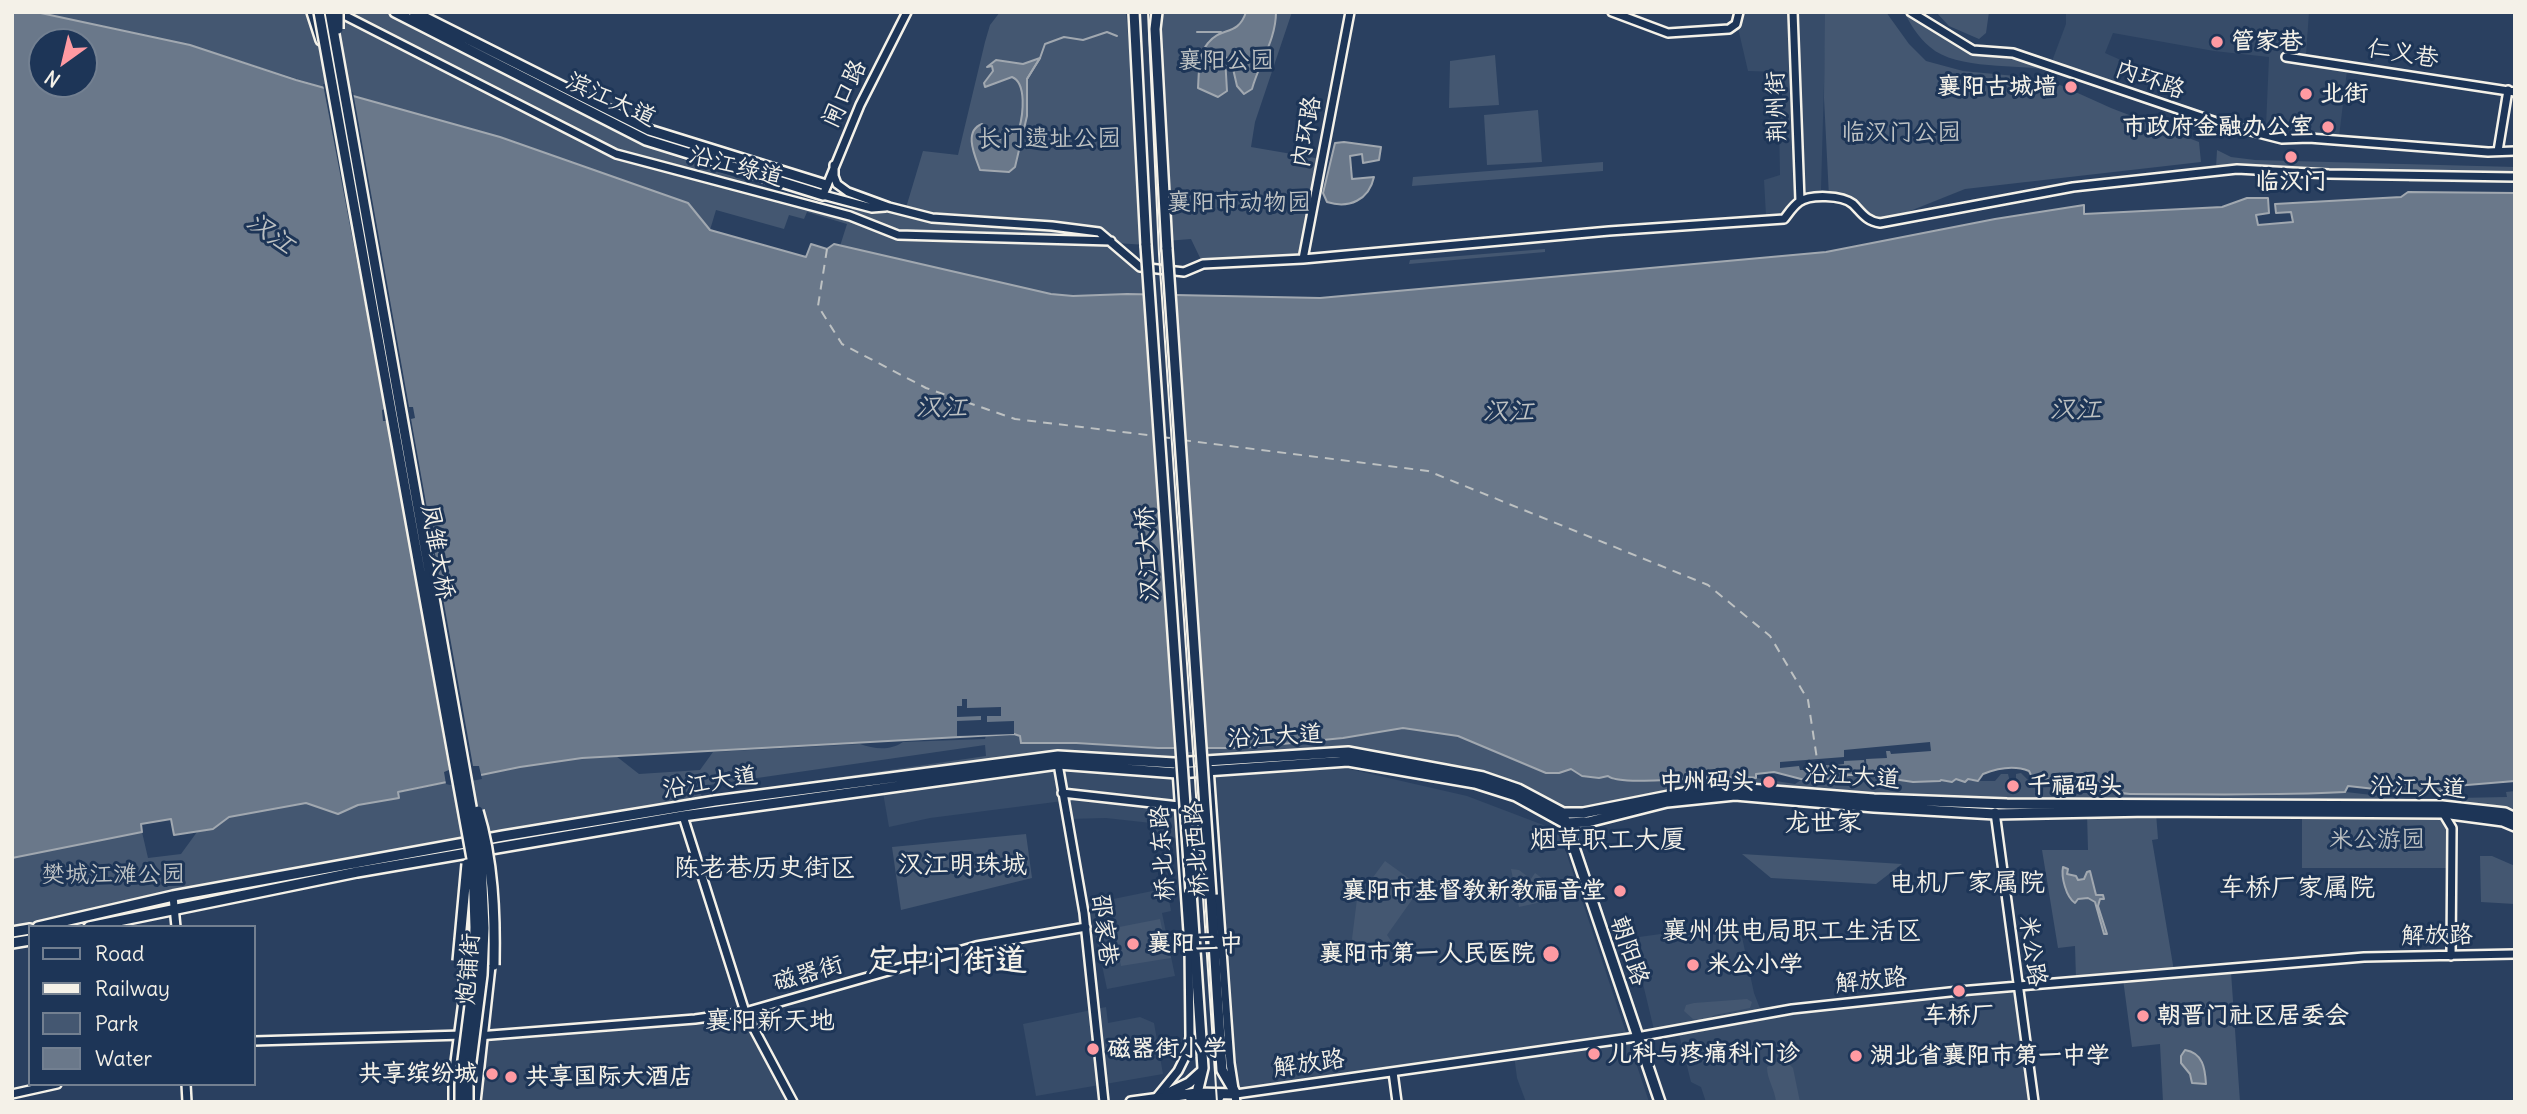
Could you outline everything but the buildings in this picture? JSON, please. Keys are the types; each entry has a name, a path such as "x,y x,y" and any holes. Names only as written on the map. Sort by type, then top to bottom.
{"main road":[{"path":"312,12 327,58"},
{"name":"凤雏大桥","path":"319,12 481,863 484,928 468,1102"},
{"name":"凤雏大桥","path":"330,12 463,777 473,864 475,928 474,974 460,1102"},
{"path":"338,12 339,55"},
{"name":"滨江大道","path":"395,12 646,140 825,190"},
{"name":"滨江大道","path":"414,12 649,130 825,190"},
{"name":"汉江大桥","path":"1133,12 1146,246 1203,1068 1195,1099"},
{"name":"汉江大桥","path":"1157,12 1155,29 1167,249 1222,1070 1236,1098"},
{"name":"沿江大道","path":"99,925 357,872 683,816 1058,764 1177,768 1348,752 1483,777 1518,789 1564,818 1695,791 1736,788 1995,809 2443,813 2503,821 2515,826"},
{"name":"沿江大道","path":"47,925 173,896 462,843 728,799 1058,756 1177,768"},
{"path":"463,777 461,823 467,866 458,961 464,1001"},
{"path":"463,777 481,820 489,863 495,922 494,965 487,1001"},
{"name":"沿江大道","path":"1995,809 2442,806 2492,811 2515,818"},
{"name":"朝阳路","path":"1564,818 1660,1102"},
{"name":"炮铺街","path":"475,1102 487,1001 493,898 487,839"},
{"name":"炮铺街","path":"454,1102 454,1077 464,1001 462,843"},
{"path":"1203,1068 1205,1080 1214,1089 1236,1098"},
{"path":"1156,1098 1189,1083 1203,1068"},
{"name":"解放路","path":"1131,1102 1156,1098 1236,1098"}],"street":[{"name":"沿江绿道","path":"338,12 617,154 850,216 898,235 1112,242"},
{"name":"闸口路","path":"825,190 860,105 907,12"},
{"name":"内环路","path":"1303,259 1350,12"},
{"path":"1612,12 1668,33 1729,29 1736,24 1739,12"},
{"name":"荆州街","path":"1793,12 1800,201"},
{"name":"内环路","path":"1911,12 1973,50 2013,53 2219,123 2283,139 2309,138 2515,151"},
{"name":"仁义巷","path":"2286,57 2511,91"},
{"path":"2498,151 2511,91"},
{"path":"834,166 836,184 848,192 889,207 932,218 1052,226 1098,232 1140,267 1184,272 1203,264 1303,259 1609,231 1784,219 1800,201 1816,197 1851,202 1871,222 1880,223 2073,187 2237,169 2515,177"},
{"path":"825,190 853,203 872,208 889,207"},
{"path":"850,216 853,203"},
{"name":"邵家巷","path":"1058,764 1086,927 1104,1102"},
{"name":"桥北西路","path":"1209,765 1230,1063 1236,1098"},
{"name":"桥北东路","path":"1156,1098 1178,1072 1187,1053 1190,1037 1189,947 1177,768"},
{"path":"1062,793 1180,806"},
{"name":"米公路","path":"1995,809 2034,1102"},
{"path":"2443,813 2452,828 2451,956"},
{"path":"2452,828 2458,820 2469,815"},
{"path":"683,816 745,1012 793,1102"},
{"path":"173,896 176,925"},
{"name":"磁器街","path":"256,1041 483,1036 695,1019 745,1012 976,946 1086,927"},
{"name":"解放路","path":"1236,1098 1392,1072 1637,1037 1792,1009 2017,984 2347,958 2515,954"},
{"path":"1392,1072 1398,1102"},
{"path":"12,1094 48,1086"}],"shaded area":[{"path":"1742,12 1826,12 1821,190 1793,198 1782,215 1766,216 1764,180 1780,175 1778,72 1748,71 1738,28"},
{"path":"2066,12 2309,12 2306,55 2348,62 2339,137 2266,126 2269,57 2214,51 2113,33 2105,53 2123,61 2113,87 2051,64 2066,24"},
{"path":"1058,764 1173,773 1179,838 1151,837 1151,823 1106,818 1067,819 1063,801 930,818 889,827 882,787"},
{"path":"1336,766 1467,796 1559,831 1649,1102 1526,1102 1517,1078 1514,1055 1236,1094 1210,775"},
{"name":"襄阳二中","path":"1167,888 1171,911 1162,913 1175,976 1107,989 1089,904"},
{"name":"湖北省襄阳市第一中学","path":"1739,923 1754,993 1761,1011 2017,984 2034,1102 1706,1102 1701,1087 1691,1082 1678,1030 1655,1034 1632,938"},
{"name":"磁器街小学","path":"1106,1007 1108,1023 1140,1017 1154,1023 1163,1074 1036,1096 1023,1024"},
{"path":"744,1015 789,1102 479,1102 486,1038"}],"green space":[{"name":"长门遗址公园","path":"36,12 386,12 422,34 655,150 794,197 851,211 854,203 905,211 923,151 958,155 985,42 990,25 1000,12 1126,12 1146,245 1116,243 1140,267 1143,295 1051,294 840,246 847,224 807,212 804,219 789,215 784,229 716,210 710,230 688,203 190,45"},
{"path":"1157,12 1292,12 1255,122 1251,147 1321,159 1303,259 1203,264 1191,239 1166,241"},
{"name":"临汉门公园","path":"1825,12 1886,12 1909,44 1926,61 1963,71 2015,76 2060,85 2199,142 2201,162 1965,189 1880,223 1851,202 1829,197 1824,98"},
{"path":"1904,12 1960,49 1981,56 2018,56 2052,71 1972,63 1942,55 1922,39"},
{"path":"1936,12 1989,12 1986,33 1979,39 1949,26"},
{"path":"1495,55 1499,105 1449,108 1450,61"},
{"path":"1538,110 1542,162 1487,165 1484,115"},
{"path":"2217,150 2231,157 2255,160 2515,167 2515,183 2409,182 2409,176 2216,168"},
{"path":"1603,162 1603,171 1412,186 1413,177"},
{"path":"1545,249 1545,252 1409,264 1410,260"},
{"name":"樊城江滩公园","path":"1403,728 1458,736 1546,773 1573,769 1614,780 1738,775 1795,784 1804,778 1839,779 1848,775 1896,778 1913,782 1969,779 1995,781 2001,774 2008,774 2010,782 2016,782 2016,774 2021,773 2031,783 2072,792 2101,794 2105,789 2116,790 2120,794 2259,796 2346,792 2406,799 2507,797 2506,792 2515,791 2515,818 2015,805 1736,788 1563,813 1518,789 1348,752 1211,760 1019,760 575,824 44,925 28,925 28,928 12,931 12,858 142,832 148,858 181,854 197,832 213,829 229,817 306,803 338,814 358,805 399,798 397,793 520,767 616,756 639,774 700,770 713,752 860,744 882,748 903,742 985,739 986,735 1014,734 1020,736 1021,743 1142,747 1221,748 1312,741","holes":["985,745 986,756 703,797 699,792 702,786"]},
{"name":"米公游园","path":"2302,812 2443,813 2449,819 2452,868 2302,868"},
{"path":"2087,813 2156,813 2158,839 2152,840 2174,971 2076,979 2075,946 2058,948 2042,850 2088,850"},
{"path":"1026,834 1032,878 901,910 892,847"},
{"path":"1742,854 1902,864 1876,884 1771,878"},
{"path":"2480,856 2492,856 2515,866 2515,904 2481,902"},
{"path":"1385,861 1421,887 1387,935 1398,951 1375,955 1358,948 1352,939 1357,899"},
{"path":"1511,869 1519,870 1531,879 1535,873 1550,884 1551,900 1519,907"},
{"path":"1160,919 1171,958 1121,966 1114,928"},
{"path":"2231,972 2240,1102 2163,1102 2160,1044 2132,1047 2123,979"},
{"path":"1747,999 1752,1002 1750,1008 1715,1015 1704,1021 1693,1019 1684,1011 1686,1005 1694,1003"},
{"path":"1785,1060 1793,1068 1800,1102 1776,1102 1767,1067"}],"water":[{"name":"汉江","path":"12,12 36,12 190,45 296,80 500,137 688,203 710,230 806,257 811,244 827,249 834,244 1051,294 1073,296 1127,294 1320,298 1826,252 1995,219 2084,205 2084,214 2222,207 2247,198 2268,198 2269,213 2256,215 2258,225 2293,222 2291,212 2276,213 2275,204 2401,197 2408,192 2515,193 2515,781 2455,786 2440,791 2402,792 2348,786 2345,792 2291,794 2130,794 2105,789 2101,794 2092,793 2069,777 2058,776 2050,780 2031,775 2023,769 2012,768 1983,774 1978,781 1968,779 1965,782 1956,779 1952,782 1913,782 1867,775 1848,775 1839,779 1801,779 1774,772 1756,774 1756,778 1633,781 1608,776 1582,776 1571,769 1546,773 1458,736 1403,728 1343,738 1241,748 1021,743 1020,736 1014,734 582,758 520,767 398,792 399,798 358,805 338,814 306,803 229,817 213,829 174,835 171,819 141,824 142,832 12,858"},
{"path":"1246,12 1276,12 1270,42 1252,89 1244,94 1237,86 1231,60 1225,57 1227,91 1218,97 1198,88 1202,53 1208,43 1218,34 1239,25"},
{"path":"1040,58 1027,79 1027,116 1015,167 1009,172 980,170 972,144 976,127 982,124 1000,139 1019,129 1022,108 1022,92 1017,80 1012,77 985,87 984,83 993,71 992,66 987,67 996,60 1023,64"},
{"path":"1335,143 1381,147 1379,160 1363,163 1362,154 1350,156 1352,179 1374,177 1363,197 1350,203 1335,204 1327,202 1323,193"},
{"path":"2063,867 2068,869 2067,874 2076,876 2078,880 2084,879 2090,871 2096,895 2103,895 2104,899 2100,899 2098,906 2107,934 2104,934 2095,902 2088,898 2078,899 2075,903 2069,896"},
{"path":"2185,1050 2199,1058 2204,1067 2206,1084 2192,1083 2190,1074 2181,1063"}],"pier":[{"path":"323,84 353,92 409,407 413,407 415,418 411,419 473,766 479,766 482,779 446,784 444,772 449,770 387,421 383,421 382,410 385,409"},
{"path":"1145,291 1176,292 1207,752 1177,752"},
{"path":"962,699 967,699 967,708 1001,707 1001,716 987,716 987,722 1014,721 1014,734 957,736 957,721 981,720 981,716 957,717 957,706 962,706"},
{"path":"1930,742 1931,751 1891,754 1886,751 1887,758 1866,759 1867,775 1864,760 1844,761 1844,764 1836,765 1833,769 1833,765 1826,765 1826,770 1822,770 1821,766 1812,769 1811,765 1805,766 1805,770 1800,770 1799,766 1780,768 1780,762 1844,757 1844,750"}],"waterway":[{"path":"1027,79 1045,44 1064,37 1083,40 1107,32 1117,36"},
{"path":"1197,32 1221,32"}],"ferry route":[{"path":"827,249 818,306 842,344 926,388 1015,419 1156,436"},
{"path":"1161,437 1177,439"},
{"path":"1182,440 1428,471 1708,585 1770,636 1808,700 1817,759"}],"railway":[{"path":"1148,12 1159,254 1217,1102"}],"place":[{"name":"管家巷","path":"2217,42"},
{"name":"襄阳古城墙","path":"2071,87"},
{"name":"北街","path":"2306,94"},
{"name":"市政府金融办公室","path":"2328,127"},
{"name":"临汉门","path":"2291,157"},
{"name":"中州码头","path":"1769,782"},
{"name":"千福码头","path":"2013,786"},
{"name":"襄阳市基督教新教福音堂","path":"1620,891"},
{"name":"襄阳二中","path":"1133,944"},
{"name":"襄阳市第一人民医院","path":"1551,954"},
{"name":"米公小学","path":"1693,965"},
{"name":"车桥厂","path":"1959,991"},
{"name":"朝晋门社区居委会","path":"2143,1016"},
{"name":"磁器街小学","path":"1093,1049"},
{"name":"儿科与疼痛科门诊","path":"1594,1054"},
{"name":"湖北省襄阳市第一中学","path":"1856,1056"},
{"name":"共享缤纷城","path":"492,1074"},
{"name":"共享国际大酒店","path":"511,1077"}],"district":[{"name":"龙世家","path":"1823,824"},
{"name":"烟草职工大厦","path":"1608,841"},
{"name":"汉江明珠城","path":"962,866"},
{"name":"陈老巷历史街区","path":"765,869"},
{"name":"电机厂家属院","path":"1967,884"},
{"name":"车桥厂家属院","path":"2297,889"},
{"name":"襄州供电局职工生活区","path":"1792,932"},
{"name":"定中门街道","path":"947,962"},
{"name":"襄阳新天地","path":"770,1022"}],"park label":[{"name":"襄阳公园","path":"1226,61"},
{"name":"襄阳市动物园","path":"1239,203"}]}
